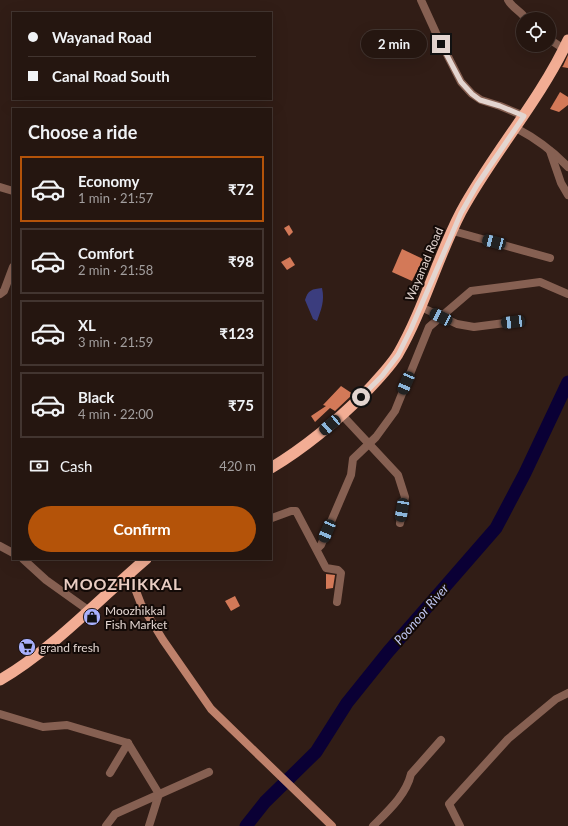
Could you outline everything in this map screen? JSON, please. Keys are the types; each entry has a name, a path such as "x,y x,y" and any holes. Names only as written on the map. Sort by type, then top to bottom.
{"highway":[{"name":"Wayanad Road","path":"272,467 291,456 342,415 382,376 398,355 421,307 461,213 477,185 546,82 567,43"},
{"path":"0,680 32,659 54,642 145,560"}],"main road":[{"path":"129,573 141,604 163,640 211,709 332,826"}],"street":[{"path":"421,0 461,82 480,100 524,116"},
{"path":"508,0 512,6 519,12"},
{"path":"556,41 567,43"},
{"path":"516,128 526,133 550,150 568,167"},
{"path":"550,150 561,183 568,195"},
{"path":"0,187 12,191"},
{"path":"453,231 550,258"},
{"path":"3,291 12,269"},
{"path":"317,549 321,544 351,475 353,459 376,437 395,411 429,327 471,291 540,282 568,294"},
{"path":"421,307 457,324 474,327 513,322"},
{"path":"342,415 398,475 405,497 400,523"},
{"path":"272,518 291,511 296,511 326,568 338,570 341,573 337,602"},
{"path":"0,546 12,552"},
{"path":"24,560 46,580 88,610"},
{"path":"460,826 449,804 508,739 556,699 568,693"},
{"path":"0,714 43,727 67,725 128,743 159,794 149,826"},
{"path":"373,826 395,804 410,779 411,774 442,740"},
{"path":"110,773 128,743"},
{"path":"106,826 115,814 209,772"}],"shaded area":[{"path":"322,288 323,301 317,321 313,319 305,300 311,291"}],"building":[{"path":"568,55 568,68 562,67 563,66"},
{"path":"560,92 568,97 568,105 559,112 550,109"},
{"path":"289,225 293,232 289,236 284,228"},
{"path":"402,249 423,259 412,281 392,272"},
{"path":"290,257 295,265 287,270 281,262"},
{"path":"341,386 353,394 335,411 330,408 315,422 311,416 326,406 323,405"},
{"path":"326,574 335,575 333,588 326,589"},
{"path":"235,596 240,606 231,611 225,601"}],"waterway":[{"name":"Poonoor River","path":"246,826 265,802 316,752 347,703 388,652 496,528 525,473 568,382"}],"place":[{"name":"Moozhikkal Fish Market","path":"92,617"},
{"name":"grand fresh","path":"27,647"}],"district":[{"name":"MOOZHIKKAL","path":"123,583"}],"route":[{"path":"361,397 382,376 398,355 411,329 461,213 477,185 524,116 480,100 472,94 461,82 441,44"}]}
